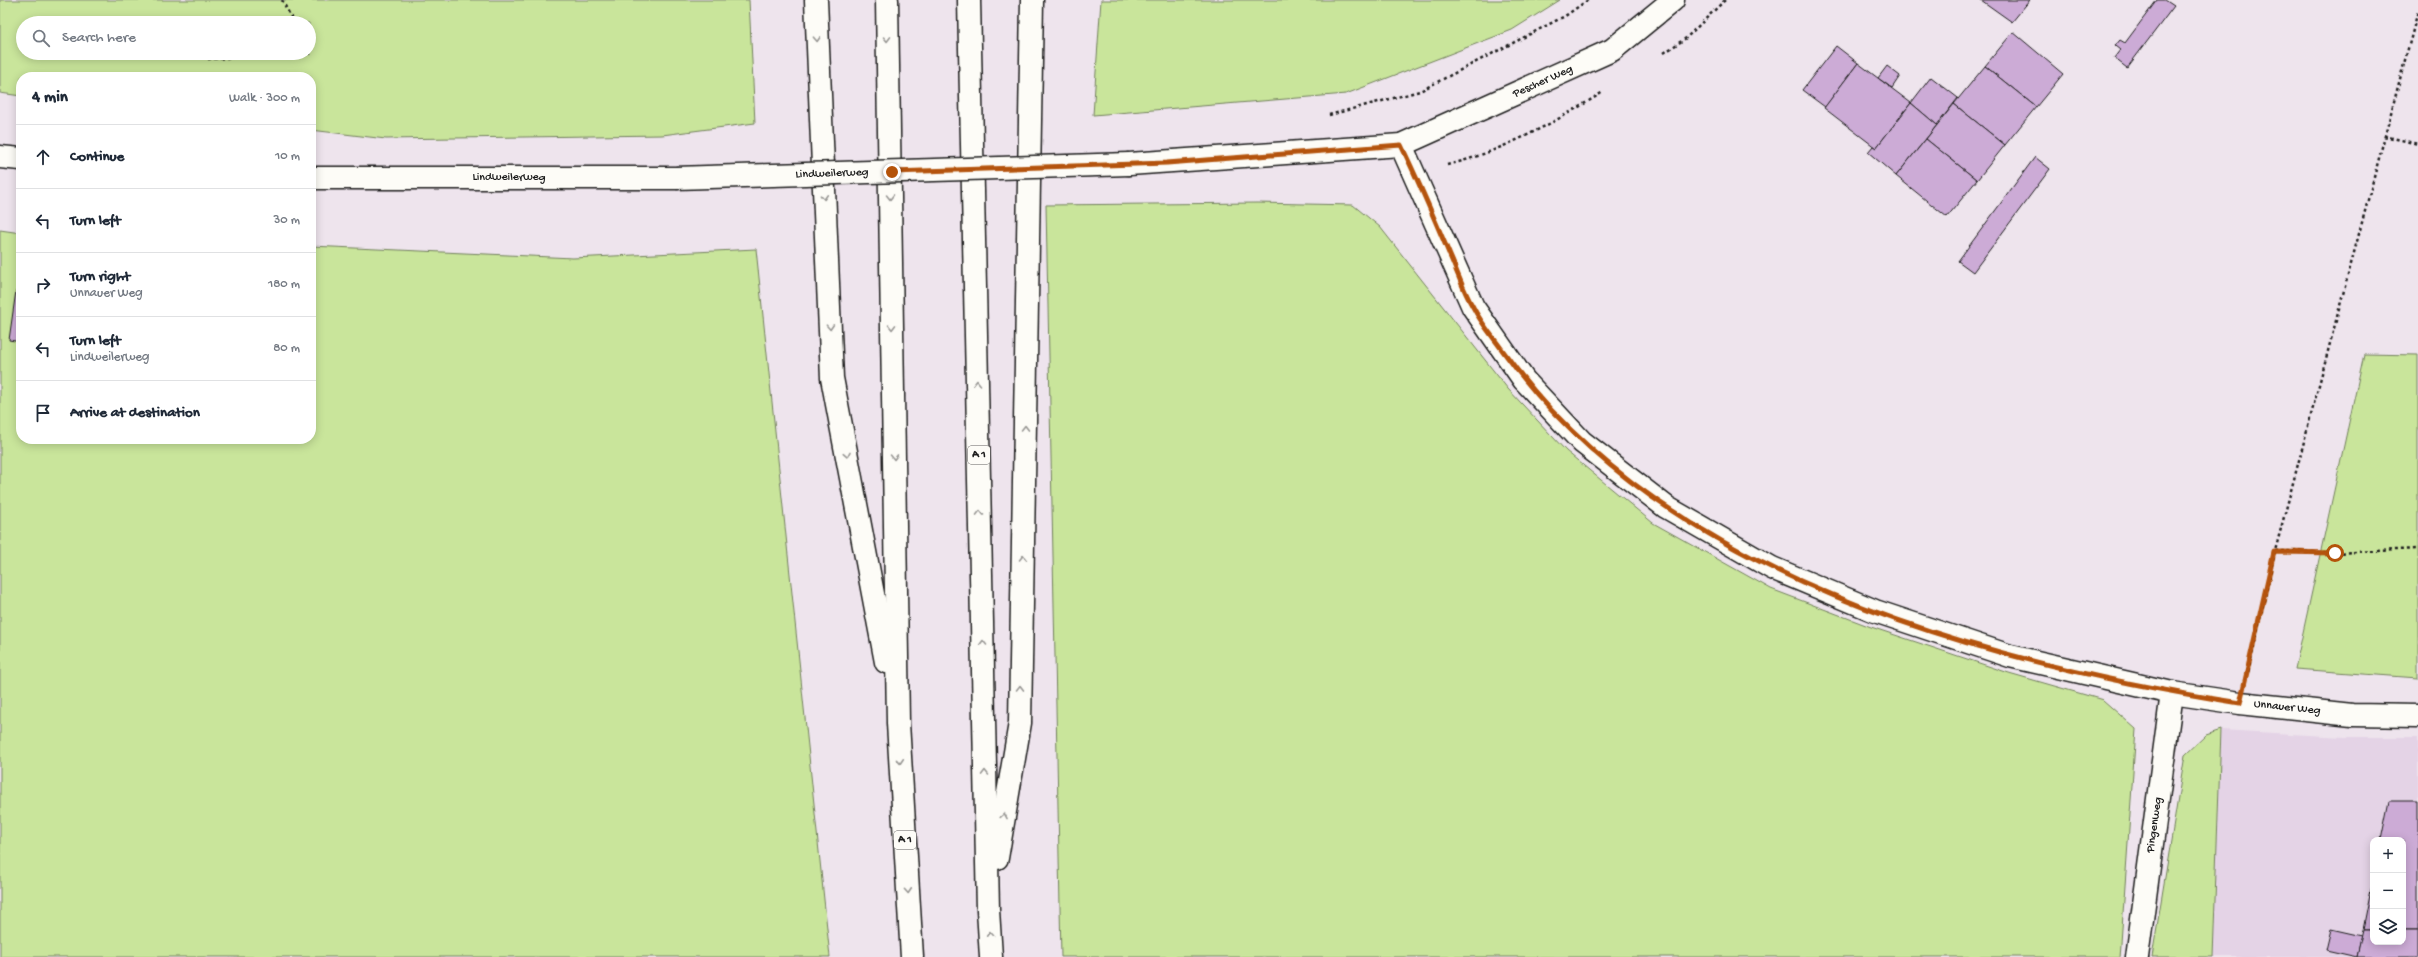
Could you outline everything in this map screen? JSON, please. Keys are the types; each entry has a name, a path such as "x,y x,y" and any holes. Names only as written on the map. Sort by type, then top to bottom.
{"main road":[{"path":"816,0 832,378 898,723"},
{"name":"A 1","path":"886,0 898,723 912,957"},
{"name":"A 1","path":"969,0 988,910 991,957"},
{"path":"988,910 1020,723 1032,0"},
{"name":"Pescher Weg","path":"1401,145 1612,50 1673,0"},
{"name":"Lindweilerweg","path":"316,178 676,178 1129,164 1401,145"},
{"name":"Unnauer Weg","path":"1401,145 1473,308 1524,380 1582,442 1666,507 1772,568 1875,611 2010,656 2172,693 2240,703 2352,715 2418,716"},
{"path":"0,157 16,159"},
{"name":"Pingenweg","path":"2137,957 2172,693"}],"path":[{"path":"282,0 290,16"},
{"path":"1326,116 1420,90 1565,16 1588,0"},
{"path":"2240,703 2274,552 2418,11"},
{"path":"2384,136 2418,144"},
{"path":"2274,552 2335,553 2418,549"}],"shaded area":[{"path":"2221,730 2345,737 2418,737 2418,957 2213,957"}],"green space":[{"path":"0,0 749,0 755,123 662,135 386,139 316,131 316,72 16,72 16,95 0,93"},
{"path":"1101,0 1560,0 1512,30 1346,94 1093,115"},
{"path":"1257,203 1353,205 1380,227 1508,389 1566,451 1653,523 1771,589 1871,627 2009,673 2103,700 2136,729 2120,957 1061,957 1046,205"},
{"path":"0,230 16,232 16,444 316,444 316,246 573,258 756,249 830,957 0,957"},
{"path":"2364,354 2418,355 2418,678 2295,669"},
{"path":"2221,730 2213,957 2152,957 2185,755 2206,735"}],"building":[{"path":"1981,0 2030,0 2012,22"},
{"path":"2157,0 2165,0 2174,6 2127,68 2114,58 2120,50 2115,46 2120,40 2125,43"},
{"path":"2013,32 2063,74 2036,107 1985,66"},
{"path":"1836,46 1858,63 1825,107 1802,90"},
{"path":"1858,63 1911,103 1876,148 1824,108"},
{"path":"1887,66 1900,76 1892,88 1878,78"},
{"path":"1985,66 2036,107 2005,145 1954,104"},
{"path":"1931,77 1958,98 1937,125 1911,103"},
{"path":"1911,103 1937,125 1896,176 1868,152 1873,146 1876,148"},
{"path":"1954,104 2005,145 1977,180 1926,139"},
{"path":"1926,139 1977,180 1947,217 1896,176"},
{"path":"2035,157 2050,169 1973,272 1958,261"},
{"path":"16,291 16,341 9,340"},
{"path":"2389,801 2418,801 2418,930 2406,930 2406,837 2382,837"},
{"path":"2370,895 2370,930 2363,930"},
{"path":"2331,929 2362,936 2357,957 2326,950"},
{"path":"2363,930 2370,930 2370,945 2406,945 2406,930 2418,930 2418,957 2357,957"}],"route":[{"path":"892,172 1167,163 1401,145 1473,308 1524,380 1582,442 1666,507 1772,568 1875,611 2010,656 2172,693 2240,703 2274,552 2335,553"}]}
